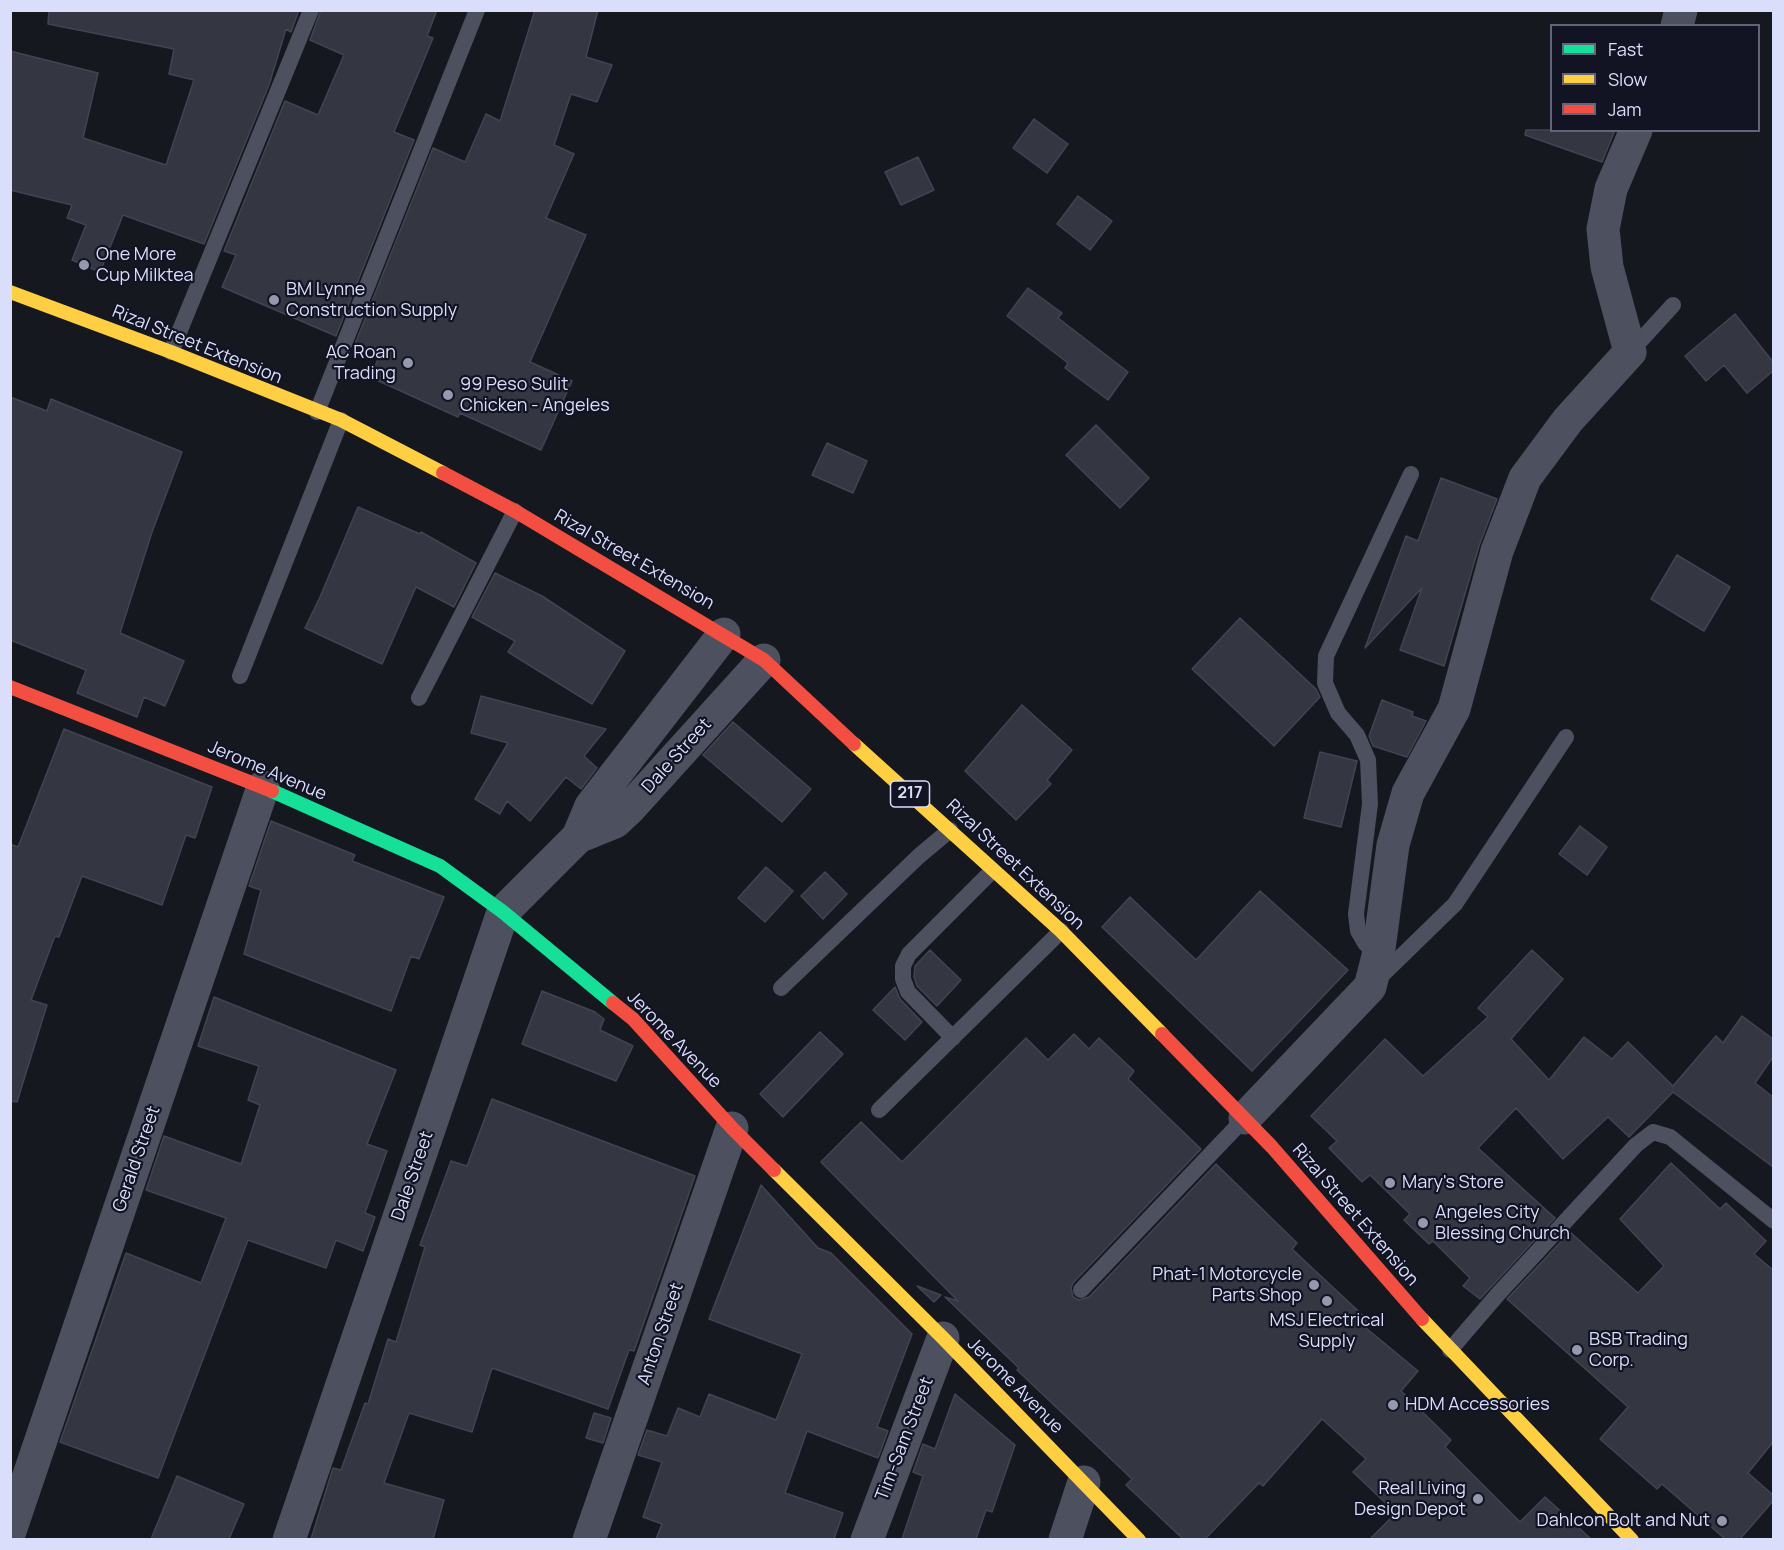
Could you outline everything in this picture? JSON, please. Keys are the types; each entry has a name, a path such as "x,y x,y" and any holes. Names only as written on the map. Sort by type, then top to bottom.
{"main road":[{"name":"Rizal Street Extension","path":"10,292 171,352 341,420 515,512 724,634 764,660 992,871 1061,931 1245,1118 1450,1350 1632,1539"},
{"name":"Jerome Avenue","path":"12,693 263,787 440,866 503,912 633,1019 732,1128 943,1338 1139,1539"}],"street":[{"path":"1245,1118 1370,987 1378,956 1393,845 1408,793 1454,709 1497,551 1525,478 1568,420 1630,352 1607,267 1603,229 1611,189 1635,132"},
{"name":"Dale Street","path":"288,1539 503,912 578,837 591,806 724,634"},
{"name":"Dale Street","path":"578,837 615,822 764,660"},
{"path":"676,697 706,724"},
{"name":"Gerald Street","path":"10,1531 263,787"},
{"name":"Anton Street","path":"589,1539 732,1128"},
{"name":"Tim-Sam Street","path":"867,1539 943,1338"},
{"path":"1065,1539 1084,1482"}],"lane":[{"path":"171,352 311,10"},
{"path":"317,412 477,10"},
{"path":"1630,352 1673,305"},
{"path":"240,676 341,420"},
{"path":"1378,956 1365,943 1358,931 1356,914 1370,804 1368,760 1357,735 1338,713 1329,693 1325,683 1326,656 1411,474"},
{"path":"419,698 515,512"},
{"path":"1370,987 1455,904 1566,737"},
{"path":"781,988 950,830"},
{"path":"953,1038 908,992 903,979 903,966 909,954 992,871"},
{"path":"879,1110 1061,931"},
{"path":"1081,1290 1245,1118"},
{"path":"1450,1350 1499,1293 1620,1162 1636,1145 1653,1132 1670,1137 1773,1221"}],"building":[{"path":"49,10 299,10 291,32 286,29 269,85 204,244 123,215 100,272 72,260 86,225 67,218 72,205 10,190 10,51 98,73 83,138 166,165 194,80 169,74 174,49 48,24"},
{"path":"321,10 437,10 427,36 433,38 394,132 414,140 336,336 222,287 236,255 224,251 285,101 318,115 344,55 310,40"},
{"path":"535,10 598,10 586,57 612,65 597,102 571,94 554,145 574,154 546,218 586,235 530,362 572,381 541,450 460,413 458,417 370,377 380,355 355,344 433,148 465,162 486,114 500,121"},
{"path":"1034,119 1068,144 1047,173 1013,148"},
{"path":"1526,130 1614,132 1602,162 1525,135"},
{"path":"918,157 934,190 901,205 885,172"},
{"path":"1078,196 1112,221 1090,250 1057,224"},
{"path":"1028,288 1062,313 1058,318 1128,372 1108,400 1065,368 1068,363 1007,316"},
{"path":"1735,314 1773,362 1773,371 1747,393 1724,365 1706,381 1685,356"},
{"path":"10,397 47,411 51,399 182,452 152,532 120,633 184,661 165,706 144,697 137,717 77,693 86,670 10,640"},
{"path":"1096,425 1149,478 1120,508 1066,455"},
{"path":"827,443 867,461 853,493 812,475"},
{"path":"1441,478 1497,499 1479,546 1444,666 1400,650 1422,588 1365,648 1406,536 1418,541"},
{"path":"358,507 420,534 421,532 476,563 454,607 416,587 382,664 305,628"},
{"path":"1677,555 1730,587 1704,631 1651,599"},
{"path":"495,573 542,596 625,651 592,704 508,652 515,641 472,617"},
{"path":"1240,618 1316,689 1320,697 1274,746 1192,669"},
{"path":"481,696 606,729 584,756 597,768 581,789 566,777 530,821 507,801 500,814 475,799 508,743 471,733"},
{"path":"1382,700 1413,712 1412,716 1426,721 1407,757 1373,746 1369,736"},
{"path":"1022,705 1072,750 1047,780 1051,784 1016,820 965,771"},
{"path":"733,722 811,789 782,822 703,755"},
{"path":"64,729 212,787 195,838 186,835 162,905 82,876 59,937 55,936 31,1000 47,1005 17,1102 10,1101 10,844 18,847"},
{"path":"1320,752 1357,761 1341,827 1304,818"},
{"path":"271,821 355,855 352,861 444,897 419,959 411,956 391,1011 244,954 261,890 249,886"},
{"path":"1580,826 1607,847 1587,875 1559,854"},
{"path":"766,867 793,891 765,922 738,898"},
{"path":"825,872 847,894 823,919 801,896"},
{"path":"1260,891 1348,970 1252,1071 1102,927 1130,897 1196,960"},
{"path":"930,950 961,980 937,1006 917,986 914,977 915,966"},
{"path":"1532,950 1563,979 1511,1039 1549,1080 1584,1037 1612,1059 1628,1042 1673,1086 1716,1036 1723,1043 1742,1016 1773,1039 1773,1057 1755,1083 1773,1097 1773,1167 1673,1092 1629,1137 1608,1117 1563,1159 1516,1108 1478,1148 1555,1218 1480,1299 1463,1286 1470,1278 1433,1241 1429,1244 1404,1220 1410,1214 1370,1175 1362,1182 1329,1148 1337,1141 1311,1116 1385,1039 1423,1076 1488,1017 1478,1008"},
{"path":"895,987 900,999 922,1022 905,1040 873,1010"},
{"path":"542,991 595,1012 604,1019 600,1030 633,1046 616,1081 522,1044"},
{"path":"214,997 396,1070 367,1144 387,1151 365,1213 375,1217 363,1251 336,1240 326,1268 248,1240 158,1478 60,1442 126,1253 201,1283 226,1218 146,1190 164,1136 241,1164 260,1105 248,1100 259,1066 198,1046"},
{"path":"820,1032 843,1054 783,1117 760,1094"},
{"path":"1074,1034 1089,1049 1099,1038 1134,1071 1128,1079 1201,1149 1073,1283 1071,1288 1073,1297 1079,1300 1089,1297 1216,1164 1297,1243 1292,1249 1371,1323 1366,1328 1418,1371 1401,1391 1451,1440 1445,1447 1520,1522 1545,1497 1591,1539 1370,1539 1396,1513 1353,1472 1366,1459 1322,1419 1263,1486 1259,1483 1205,1539 1183,1539 1126,1485 1132,1479 1017,1370 1019,1368 945,1297 958,1301 821,1162 861,1122 902,1162 1026,1038 1048,1060"},
{"path":"492,1099 695,1176 634,1351 629,1350 608,1409 492,1368 472,1432 409,1413 384,1483 444,1500 433,1539 311,1539 333,1468 341,1470 365,1403 368,1404 388,1339 396,1342 425,1247 420,1245 451,1161 467,1166"},
{"path":"1671,1163 1720,1209 1726,1203 1766,1241 1754,1254 1773,1270 1773,1442 1748,1473 1773,1495 1773,1501 1740,1539 1725,1539 1662,1484 1657,1489 1600,1439 1628,1407 1507,1299 1570,1232 1638,1293 1664,1266 1620,1219"},
{"path":"761,1185 818,1248 831,1253 912,1334 877,1427 888,1431 878,1458 807,1431 785,1493 843,1513 834,1539 656,1539 662,1524 643,1517 662,1462 638,1455 647,1430 667,1436 678,1408 700,1417 709,1394 776,1420 802,1354 709,1319"},
{"path":"917,1286 941,1295 934,1302"},
{"path":"955,1394 1015,1445 992,1512 986,1510 976,1539 902,1539 923,1476 913,1472 923,1444 935,1449"},
{"path":"594,1413 611,1418 603,1443 586,1438"},
{"path":"177,1476 244,1504 229,1539 151,1539"}],"traffic: fast":[{"path":"272,791 440,866 503,912 613,1003"}],"traffic: slow":[{"path":"10,292 171,352 341,420 443,473"},
{"path":"854,744 1061,931 1162,1034"},
{"path":"774,1170 943,1338 1139,1540"},
{"path":"1422,1319 1632,1540"}],"traffic: jam":[{"path":"443,473 515,511 764,660 854,744"},
{"path":"10,687 272,791"},
{"path":"613,1003 633,1019 732,1128 774,1170"},
{"path":"1162,1034 1272,1147 1422,1319"}],"place":[{"name":"One More Cup Milktea","path":"84,265"},
{"name":"BM Lynne Construction Supply","path":"274,300"},
{"name":"AC Roan Trading","path":"408,363"},
{"name":"99 Peso Sulit Chicken - Angeles","path":"448,395"},
{"name":"Mary's Store","path":"1390,1183"},
{"name":"Angeles City Blessing Church","path":"1423,1223"},
{"name":"Phat-1 Motorcycle Parts Shop","path":"1314,1285"},
{"name":"MSJ Electrical Supply","path":"1327,1301"},
{"name":"BSB Trading Corp.","path":"1577,1350"},
{"name":"HDM Accessories","path":"1393,1405"},
{"name":"Real Living Design Depot","path":"1478,1499"},
{"name":"Dahlcon Bolt and Nut","path":"1722,1521"}]}
